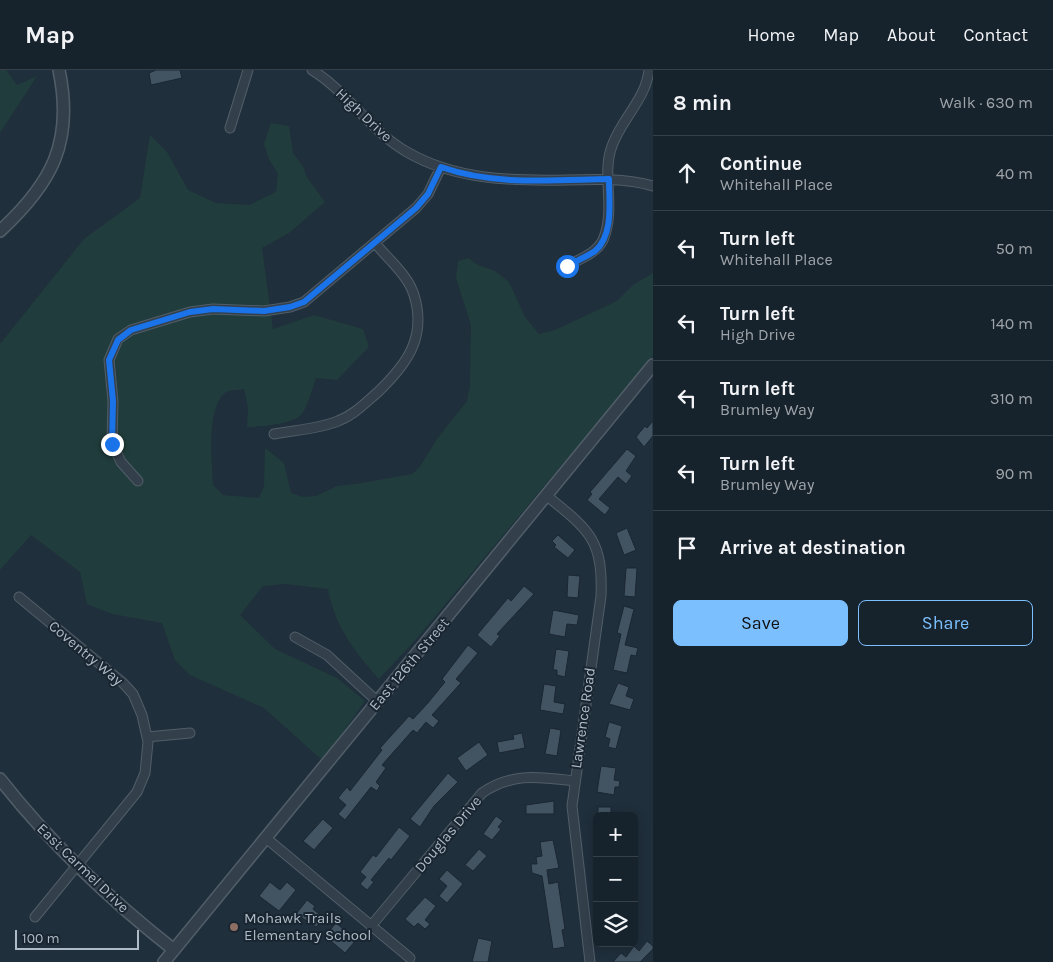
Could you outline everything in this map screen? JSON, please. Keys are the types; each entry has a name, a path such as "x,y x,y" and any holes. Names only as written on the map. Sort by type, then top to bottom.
{"street":[{"path":"0,231 32,198 44,182 54,161 64,116 64,93 59,70"},
{"path":"230,128 248,70"},
{"name":"High Drive","path":"318,72 387,139 406,152 441,167 487,178 530,181 609,179 653,186"},
{"path":"567,266 595,251 602,242 609,212 610,150 650,75"},
{"path":"138,481 121,462 112,444 113,401 109,360 118,340 131,330 190,312 213,309 264,311 297,304 311,296 416,208 428,194 441,167"},
{"path":"274,434 325,425 358,411 396,375 408,360 416,341 418,318 414,295 407,280 375,243"},
{"name":"East 126th Street","path":"164,962 653,365"},
{"name":"Lawrence Road","path":"547,496 575,519 590,537 600,556 602,571 601,596 575,782 572,819 590,962"},
{"name":"Coventry Way","path":"19,597 123,683 139,705 147,737 148,758 137,792 78,867 35,917"},
{"path":"295,637 327,655 378,702"},
{"path":"147,737 190,733"},
{"name":"Douglas Drive","path":"371,926 482,793 494,785 515,777 542,777 575,782"},
{"name":"East Carmel Drive","path":"0,779 31,818 78,867 110,897 174,950"},
{"path":"266,838 410,958"}],"green space":[{"path":"0,70 6,70 17,85 37,76 0,133"},
{"path":"271,123 289,126 293,153 304,168 306,176 325,202 289,233 262,248 273,329 314,315 363,329 369,347 337,380 316,378 310,398 303,412 291,421 267,426 247,427 248,408 244,389 225,393 219,400 215,411 211,450 213,485 223,495 259,498 264,486 265,448 284,463 291,493 303,497 316,496 337,486 412,474 419,468 437,439 467,401 470,385 471,325 456,278 458,261 468,258 478,265 495,271 509,282 525,317 539,334 555,330 617,301 633,285 653,273 653,356 418,637 379,679 362,659 340,626 328,589 286,584 263,586 240,615 275,649 337,678 365,701 323,761 264,708 190,675 175,660 162,623 112,614 87,604 80,572 31,535 0,570 0,344 84,239 140,198 150,135 167,152 188,190 216,203 249,205 276,192 278,174 269,159 264,144"}],"building":[{"path":"156,70 180,70 182,78 151,85 149,73"},
{"path":"653,421 653,436 644,447 636,437 645,426 647,428"},
{"path":"627,449 636,456 626,471 632,476 626,484 618,477 599,499 610,508 605,515 587,500 592,494 590,492"},
{"path":"627,528 636,550 624,555 616,533"},
{"path":"558,535 575,550 568,558 554,547 556,545 552,541"},
{"path":"626,568 637,568 635,597 624,596"},
{"path":"568,575 580,576 578,598 567,597"},
{"path":"524,586 534,594 497,634 500,636 491,647 477,635 508,598 511,601"},
{"path":"624,606 634,609 625,645 638,648 636,656 631,655 627,673 613,670 621,634 617,633"},
{"path":"553,610 579,615 577,625 567,624 565,637 549,634"},
{"path":"468,645 478,653 456,679 461,683 432,715 439,721 433,728 426,722 417,733 413,730 382,765 386,768 376,782 380,786 377,791 371,787 345,820 338,814 346,805 338,798 347,787 350,791 382,750 380,748 409,716 413,719 427,704 445,682 442,679"},
{"path":"556,649 569,651 565,677 557,675 557,670 553,670"},
{"path":"618,683 629,687 626,696 634,699 630,710 609,704"},
{"path":"544,684 556,686 554,702 565,704 563,714 540,710"},
{"path":"609,722 622,726 616,749 608,747 610,739 605,737"},
{"path":"550,728 561,730 557,756 545,754"},
{"path":"522,733 525,748 499,753 497,742 514,739 513,735"},
{"path":"479,742 488,755 466,771 457,758"},
{"path":"601,766 616,768 614,780 620,781 619,787 615,787 614,795 597,792"},
{"path":"448,773 458,782 434,806 420,827 410,819"},
{"path":"554,801 554,814 526,814 526,805"},
{"path":"598,807 611,807 611,812 598,812"},
{"path":"496,816 503,821 498,827 501,829 492,840 483,834"},
{"path":"323,819 333,828 314,850 303,841"},
{"path":"399,827 410,836 391,860 389,858 371,880 374,882 367,890 360,884 366,877 360,872 373,855 376,857"},
{"path":"553,840 559,868 547,870 549,884 558,882 565,929 562,930 565,947 553,949 542,876 532,873 531,864 537,864 536,857 542,856 540,842"},
{"path":"479,849 487,856 473,871 465,865"},
{"path":"447,870 463,884 447,903 439,896 447,886 439,879"},
{"path":"270,882 280,890 287,882 296,890 279,911 259,896"},
{"path":"425,897 436,906 425,920 430,924 425,929 418,923 414,927 405,919"},
{"path":"307,900 315,906 313,909 324,918 316,927 296,914"},
{"path":"336,923 356,940 345,953 325,936"},
{"path":"478,938 492,941 488,962 472,962"},
{"path":"647,941 653,946 653,949 640,962 613,962 621,953 626,957 633,947 639,951"}],"place":[{"name":"Mohawk Trails Elementary School","path":"234,927"}],"route":[{"path":"112,444 113,401 109,360 118,340 131,330 190,312 213,309 264,311 290,307 304,302 416,208 428,194 441,167 487,178 530,181 609,179 609,212 602,242 595,251 567,266"}]}
